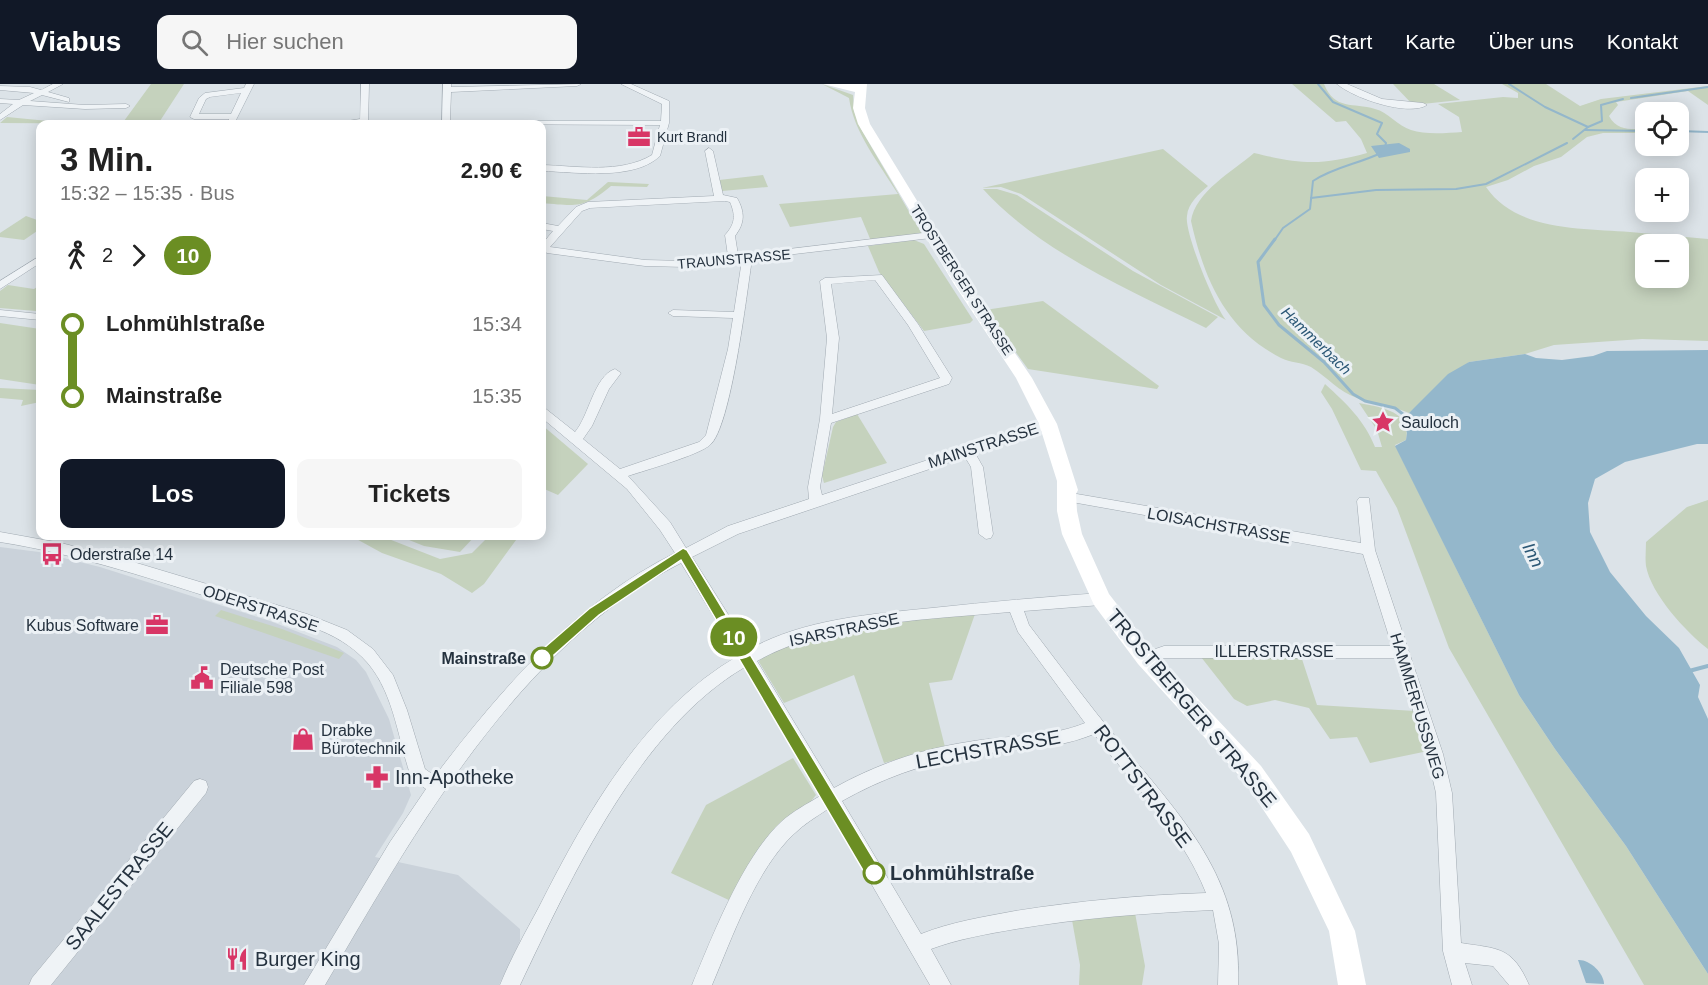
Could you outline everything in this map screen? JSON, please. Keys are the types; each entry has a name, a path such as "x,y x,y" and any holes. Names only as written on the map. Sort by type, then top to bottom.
{"main road":[{"path":"829,84 860,87"},
{"name":"TROSTBERGER STRASSE","path":"860,87 859,108 864,124 931,235 1011,356 1048,424 1068,488 1085,562 1101,599 1146,658 1253,774 1300,843 1324,889 1342,931 1352,985"}],"street":[{"path":"0,118 23,101 59,84"},
{"path":"364,120 365,84"},
{"path":"446,120 447,87 577,84"},
{"path":"546,168 622,169 640,165 657,154 665,123 665,102 625,84"},
{"path":"1341,84 1380,101 1404,106 1423,105"},
{"path":"249,87 232,120 194,117 203,98 208,95 249,87"},
{"path":"0,88 41,91 85,107"},
{"path":"46,103 58,98"},
{"path":"0,101 85,107 126,106"},
{"path":"546,124 665,123"},
{"path":"709,151 719,198"},
{"path":"546,227 559,229 579,209 594,203 731,198 736,205 739,225 729,238 740,259 740,315 711,440 703,445 618,475"},
{"name":"TRAUNSTRASSE","path":"546,245 559,229"},
{"name":"TRAUNSTRASSE","path":"546,248 660,264 740,259 931,235"},
{"path":"0,286 36,262"},
{"path":"816,501 814,487 826,419 833,338 825,281 878,277 913,324 946,378 945,381 836,418 826,419"},
{"path":"0,313 36,317"},
{"path":"674,313 740,315"},
{"path":"574,440 582,432 603,384 615,373"},
{"path":"546,416 650,504 747,657 941,985"},
{"name":"MAINSTRASSE","path":"314,985 435,786 480,725 537,663 594,612 683,553 733,530 967,449 1048,424"},
{"path":"967,449 977,467 986,534"},
{"name":"LOISACHSTRASSE","path":"1068,488 1195,522 1368,550"},
{"name":"HAMMERFUSSWEG","path":"1364,501 1368,550 1435,754 1444,794 1452,951 1454,966 1462,985"},
{"name":"ODERSTRASSE","path":"0,537 42,543 110,559 278,612 347,638 367,651 378,664 402,712 418,774 435,786"},
{"name":"ISARSTRASSE","path":"510,985 554,896 629,769 671,718 722,674 747,657 789,639 852,624 1015,605 1101,599"},
{"name":"ROTTSTRASSE","path":"1015,605 1023,628 1183,836 1219,901 1228,940 1228,985"},
{"name":"ILLERSTRASSE","path":"1146,658 1164,652 1403,652"},
{"name":"LECHSTRASSE","path":"702,985 750,883 769,849 796,821 829,799 901,764 970,748 1065,736 1097,725"},
{"name":"SAALESTRASSE","path":"39,985 200,787"},
{"path":"918,946 937,936 1049,914 1127,905 1219,901"},
{"path":"1452,951 1497,956 1511,968 1519,985"}],"shaded area":[{"path":"0,547 39,552 100,567 270,621 337,647 356,660 366,672 389,719 411,795 403,813 375,857 458,875 520,929 520,941 499,985 0,985"}],"green space":[{"path":"151,84 184,84 161,120 125,120"},
{"path":"822,84 853,95 854,111 861,129 922,234 871,241 861,217 790,227 779,204 898,194 862,136 849,98"},
{"path":"1292,84 1324,84 1328,93 1339,102 1380,111 1411,130 1423,133 1462,132 1459,117 1438,104 1503,97 1518,98 1518,93 1502,84 1546,84 1580,106 1601,99 1708,86 1708,105 1688,91 1616,102 1618,105 1609,116 1612,121 1620,127 1635,129 1635,133 1603,133 1587,137 1561,157 1486,187 1499,202 1533,220 1572,228 1651,234 1635,234 1635,288 1689,288 1689,237 1708,239 1708,341 1642,339 1554,345 1525,354 1469,362 1409,413 1351,395 1311,367 1281,358 1246,333 1220,301 1196,242 1191,221 1194,210 1207,191 1254,153 1298,161 1323,162 1367,153 1361,139 1346,121 1336,122"},
{"path":"1393,84 1434,84 1460,100 1413,105"},
{"path":"7,117 38,120 36,123 0,123"},
{"path":"1163,149 1208,186 1189,207 1187,225 1201,269 1226,320 1161,285 1021,194 1001,187 982,188"},
{"path":"763,175 768,187 722,191 719,180"},
{"path":"608,182 649,184 647,187 611,186 593,199 572,205 546,203 546,196 587,200"},
{"path":"983,189 997,189 1017,195 1133,271 1218,317 1206,328 1088,268 1031,232"},
{"path":"26,216 36,220 36,232 24,240 0,237 0,233"},
{"path":"914,240 924,244 973,320 970,323 924,331 879,272 868,246"},
{"path":"8,285 36,288 36,311 0,308 0,291"},
{"path":"1043,301 1159,386 1157,389 1028,369 985,310"},
{"path":"0,323 36,328 36,384 0,379"},
{"path":"1325,384 1354,413 1366,429 1375,447 1382,447 1377,430 1359,403 1393,412 1404,423 1407,430 1406,440 1395,445 1519,695 1555,749 1626,846 1708,974 1708,985 1644,985 1449,648 1397,508 1376,471 1361,470 1332,409 1321,392"},
{"path":"0,388 36,390 36,403 21,406 23,400 0,398"},
{"path":"857,414 887,463 824,483 822,476 833,427 836,422"},
{"path":"546,428 588,464 558,495 546,490"},
{"path":"1708,500 1708,649 1680,623 1655,588 1646,566 1646,542 1687,507"},
{"path":"358,540 391,540 440,559 472,553 485,540 516,540 484,584 472,593 441,574 382,553"},
{"path":"409,540 471,540 460,552 424,546"},
{"path":"221,610 282,629 344,653 339,659 215,616"},
{"path":"975,614 952,680 929,683 945,747 884,763 854,675 784,703 759,662 761,656 787,646 839,632 893,623"},
{"path":"1301,656 1317,705 1415,711 1428,751 1370,763 1357,737 1330,739 1309,708 1275,700 1247,706 1234,699 1201,657"},
{"path":"793,758 816,795 733,902 671,873 706,805"},
{"path":"1135,913 1145,966 1142,985 1079,985 1080,965 1072,920"}],"water":[{"path":"1399,143 1410,149 1410,152 1379,158 1371,146"},
{"name":"Inn","path":"1708,350 1708,444 1697,444 1625,462 1595,479 1588,503 1590,532 1610,572 1646,616 1679,648 1700,685 1698,697 1708,719 1708,974 1626,846 1555,749 1519,695 1395,446 1406,440 1407,433 1402,417 1409,413 1448,374 1469,362 1525,354 1536,358 1562,360 1593,356 1607,351"},
{"path":"1578,960 1587,962 1595,968 1604,984 1586,983"}],"waterway":[{"name":"Hammerbach","path":"1318,84 1333,102 1382,123 1377,134 1386,143 1385,147"},
{"path":"1509,84 1545,107 1588,127"},
{"path":"1631,98 1708,87"},
{"path":"1588,127 1602,121 1601,105 1623,99"},
{"path":"1573,139 1588,127"},
{"path":"1585,130 1635,131"},
{"path":"1689,131 1708,132"},
{"path":"1311,198 1376,190 1456,189 1486,184 1567,143"},
{"name":"Hammerbach","path":"1311,198 1313,181 1329,172 1381,153"},
{"name":"Hammerbach","path":"1274,241 1283,228 1310,209 1311,198"},
{"name":"Hammerbach","path":"1275,239 1258,262 1264,305 1279,325 1324,362 1353,394 1365,401 1395,408 1408,418"},
{"path":"1689,671 1708,666"}],"bus line":[{"name":"10","path":"542,658 594,612 683,553 874,873"}],"place":[{"name":"Kurt Brandl","path":"639,137"},
{"name":"Sauloch","path":"1383,422"},
{"name":"Oderstraße 14","path":"52,554"},
{"name":"Kubus Software","path":"157,625"},
{"name":"Mainstraße","path":"542,658"},
{"name":"Deutsche Post Filiale 598","path":"202,678"},
{"name":"Drabke Bürotechnik","path":"303,739"},
{"name":"Inn-Apotheke","path":"377,777"},
{"name":"Lohmühlstraße","path":"874,873"},
{"name":"Burger King","path":"237,959"}]}
